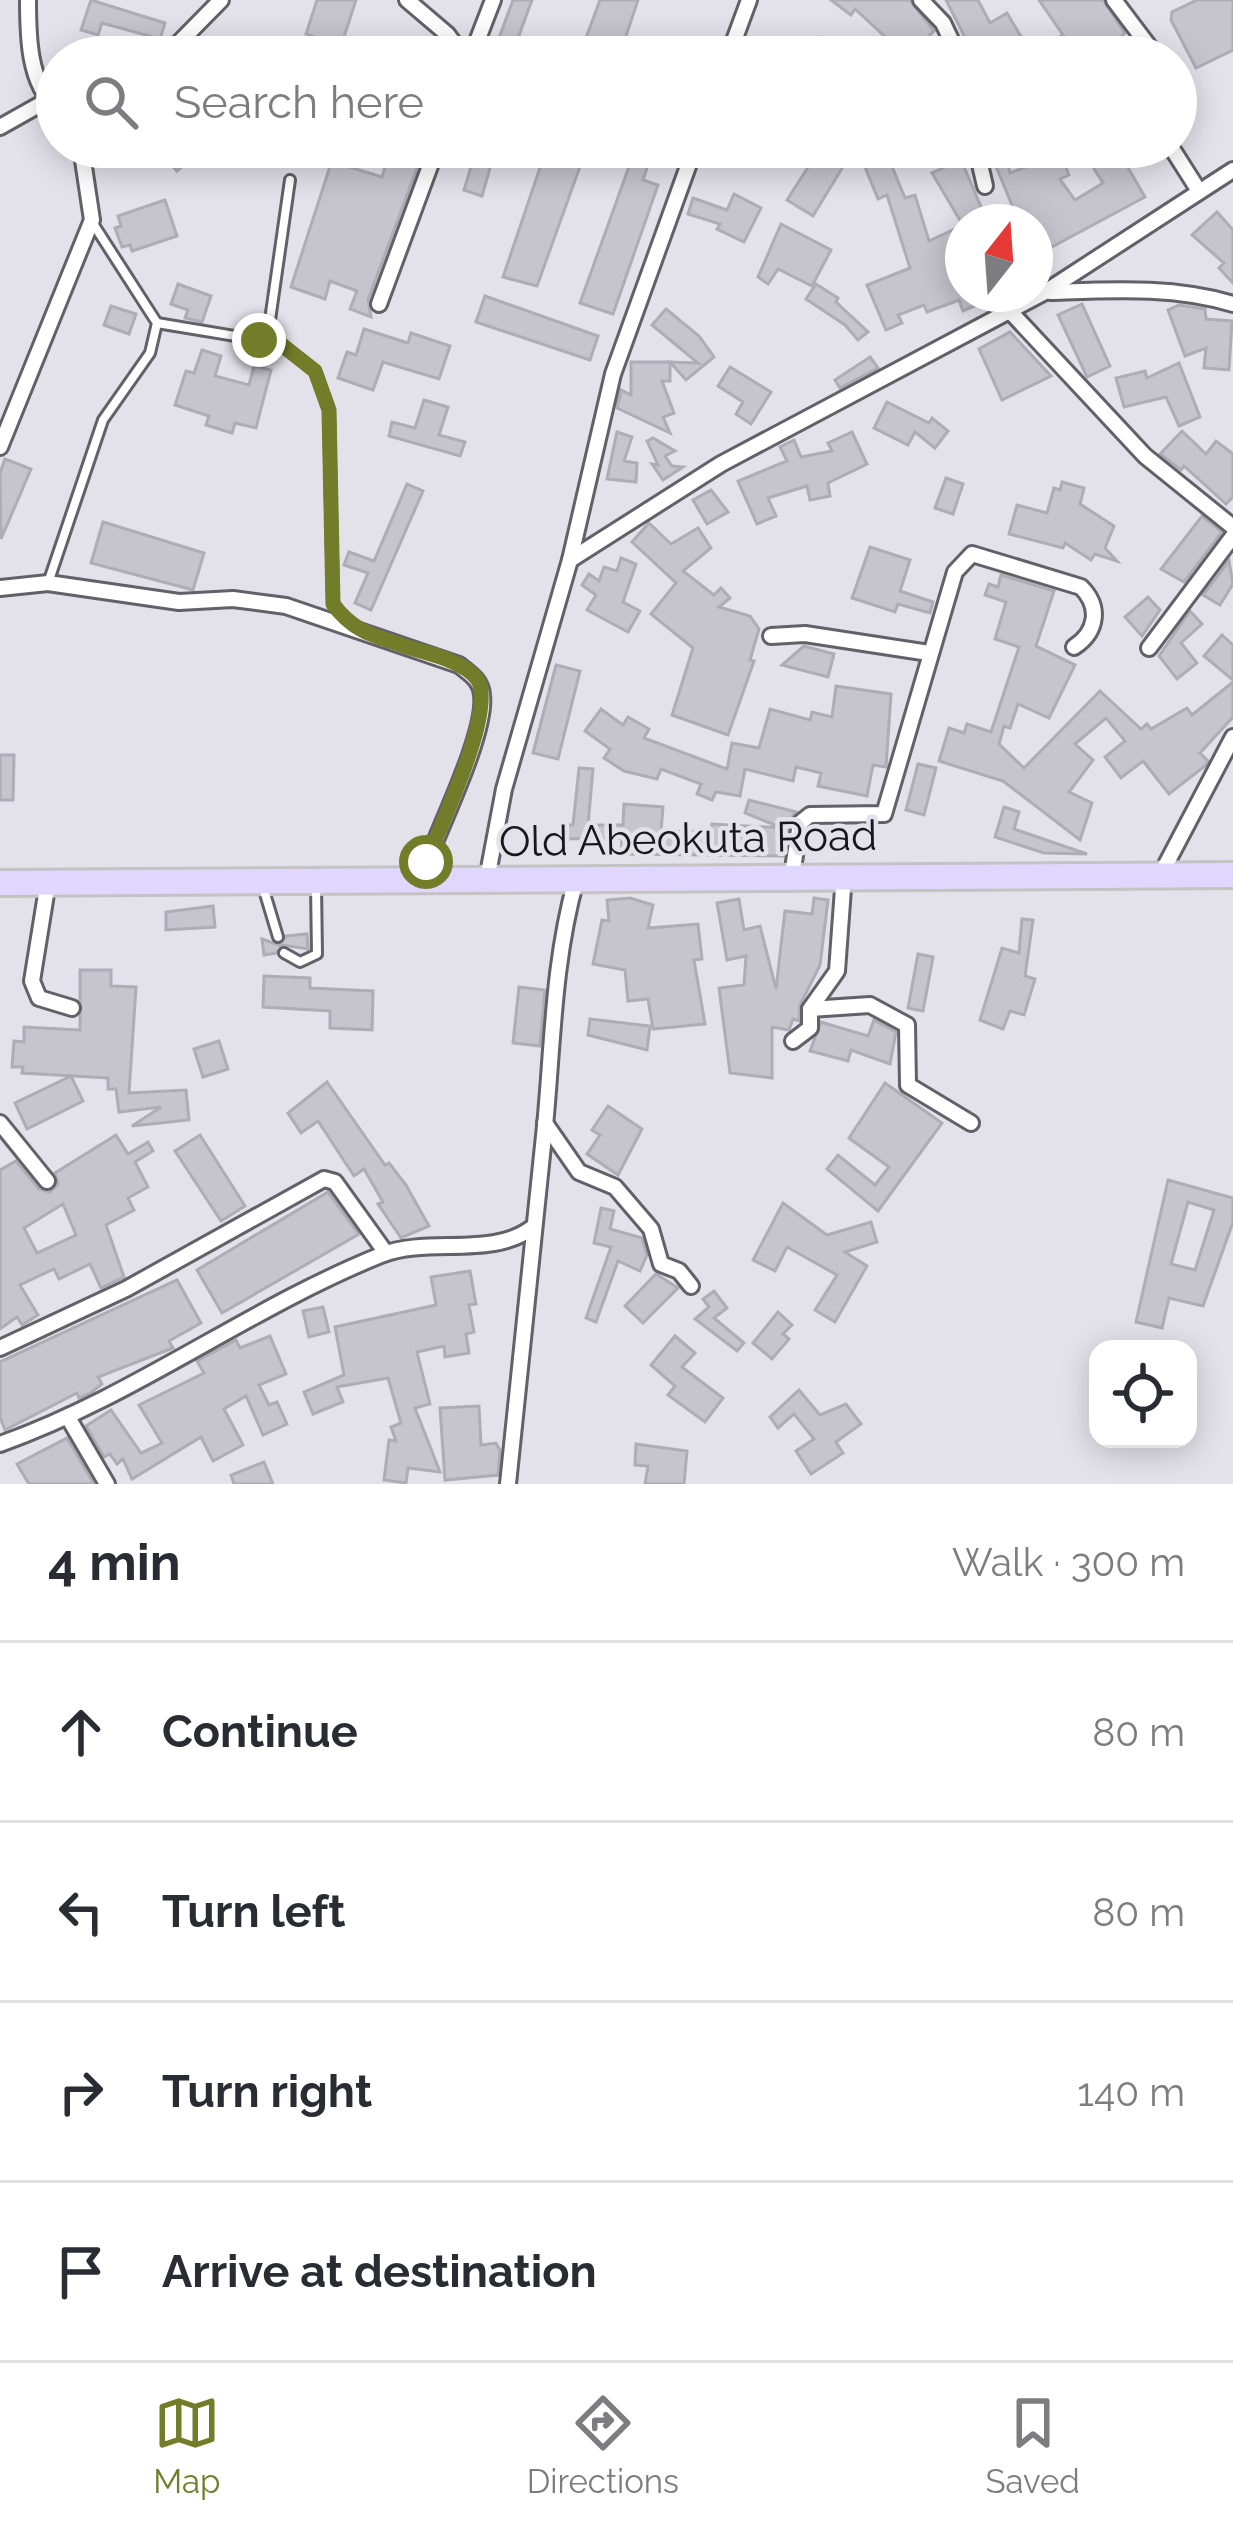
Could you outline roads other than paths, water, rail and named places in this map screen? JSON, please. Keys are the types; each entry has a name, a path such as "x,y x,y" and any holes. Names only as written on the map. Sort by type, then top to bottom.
{"highway":[{"name":"Old Abeokuta Road","path":"0,883 1233,875"}],"street":[{"path":"28,0 30,54 36,67"},
{"path":"186,36 221,0"},
{"path":"407,0 445,36"},
{"path":"477,36 494,0"},
{"path":"736,36 749,0"},
{"path":"921,0 944,22 950,36"},
{"path":"1114,0 1141,36"},
{"path":"0,128 36,111"},
{"path":"0,446 92,220 84,168"},
{"path":"379,304 429,168"},
{"path":"488,879 504,789 570,560 613,374 687,168"},
{"path":"981,168 985,185"},
{"path":"1180,168 1199,191"},
{"path":"1053,287 1233,170"},
{"path":"1053,292 1202,295 1233,304"},
{"path":"570,560 721,464 1000,312"},
{"path":"1011,312 1145,456 1233,527"},
{"path":"1149,648 1233,536"},
{"path":"792,875 800,823 810,815 884,814 955,572 972,554 1081,587 1093,598 1096,614 1086,639 1074,647"},
{"path":"0,588 48,583 179,602 232,599 286,606 459,665 477,679 482,694 479,723 421,877"},
{"path":"771,636 806,634 929,653"},
{"path":"1161,874 1233,737"},
{"path":"793,1041 810,1028 810,1009 837,971 844,875"},
{"path":"508,1484 558,945 576,880"},
{"path":"48,882 32,981 39,998 72,1008"},
{"path":"810,1009 870,1005 907,1025 908,1085 971,1123"},
{"path":"0,1123 47,1181"},
{"path":"545,1123 579,1172 615,1187 651,1229 661,1264 680,1270 691,1286"},
{"path":"0,1348 126,1289 324,1179 335,1182 386,1252"},
{"path":"0,1444 69,1419 386,1252 504,1240 533,1227"},
{"path":"69,1419 107,1484"}],"lane":[{"path":"157,323 259,340 268,334 290,180"},
{"path":"48,583 103,420 150,353 157,323 92,220"},
{"path":"268,334 315,371 329,410 333,604 350,627"},
{"path":"284,952 300,962 317,954 316,878"},
{"path":"261,879 278,938"}]}
